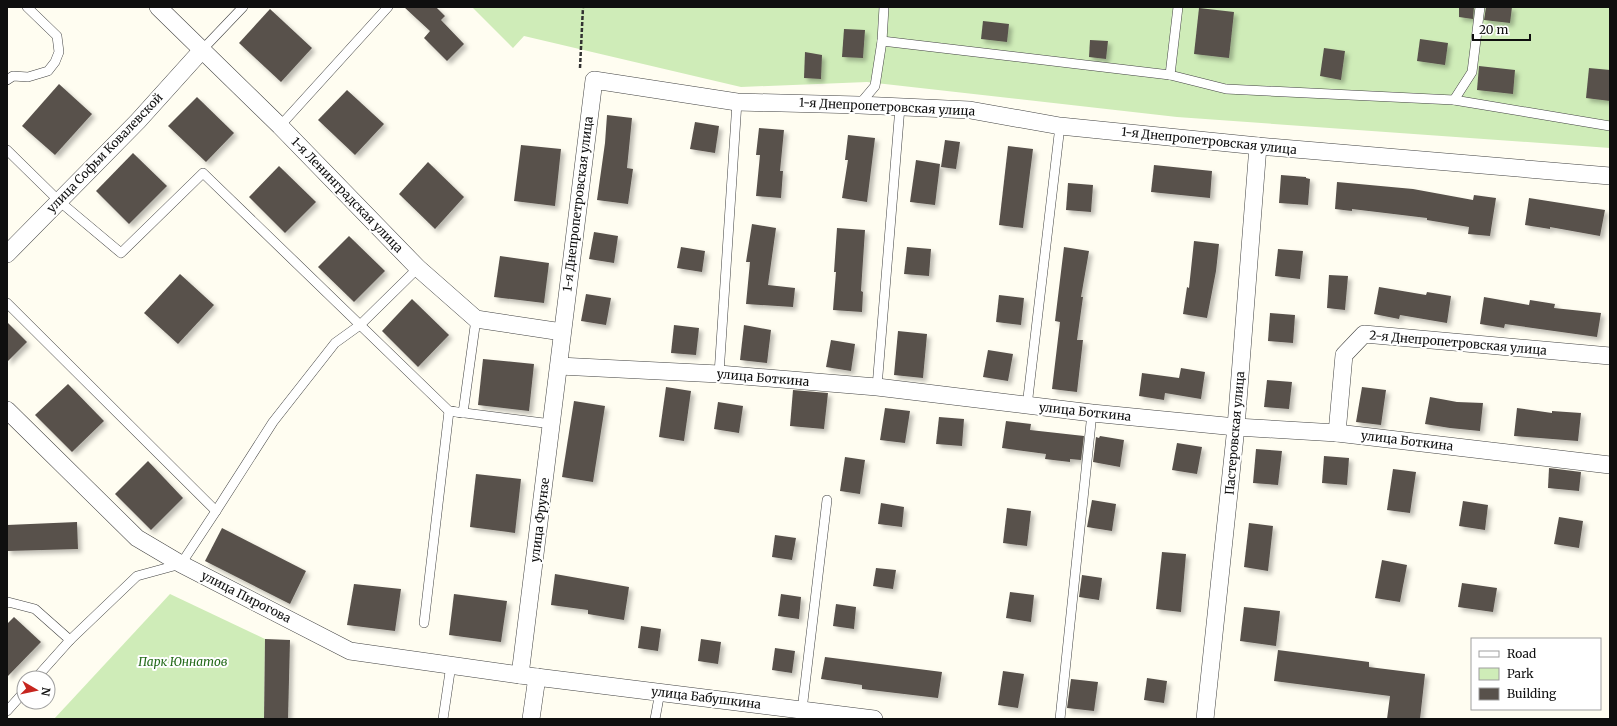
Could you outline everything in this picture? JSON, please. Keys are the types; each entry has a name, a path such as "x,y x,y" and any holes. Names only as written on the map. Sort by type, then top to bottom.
{"street":[{"name":"1-я Ленинградская улица","path":"158,7 280,126 418,268 476,320"},
{"name":"улица Софьи Ковалевской","path":"7,254 138,121 202,50"},
{"name":"1-я Днепропетровская улица","path":"559,366 594,80 737,102 970,110 1060,126 1258,146 1610,176"},
{"name":"Пастеровская улица","path":"1205,719 1236,427 1258,146"},
{"path":"476,320 562,332"},
{"name":"2-я Днепропетровская улица","path":"1337,433 1344,355 1364,334 1610,356"},
{"name":"улица Боткина","path":"559,366 719,374 877,387 1092,413 1236,427 1337,433 1610,465"},
{"name":"улица Фрунзе","path":"520,675 559,366"},
{"name":"улица Пирогова","path":"7,410 137,538 181,564 350,651 537,677"},
{"path":"531,719 537,677"},
{"name":"улица Бабушкина","path":"537,677 874,719"}],"lane":[{"path":"7,80 13,76 28,77 48,71 55,62 59,52 57,36 26,7"},
{"path":"202,50 243,7"},
{"path":"280,126 388,7"},
{"path":"859,105 875,86 882,41 884,7"},
{"path":"1170,75 1178,7"},
{"path":"1454,100 1472,72 1480,7"},
{"path":"882,41 1170,75 1226,89 1454,100 1610,126"},
{"path":"719,374 737,102"},
{"path":"877,387 900,107"},
{"path":"1027,406 1060,126"},
{"path":"7,150 59,201 121,253 203,173 449,411 552,424"},
{"path":"43,670 70,640 137,576 181,564 273,422 335,342 360,325 418,268"},
{"path":"7,303 216,511"},
{"path":"462,413 476,320"},
{"path":"424,623 449,411"},
{"path":"1060,719 1092,413"},
{"path":"802,710 826,500"},
{"path":"7,603 35,609 70,640"},
{"path":"443,719 451,665"},
{"path":"655,719 660,692"},
{"path":"7,711 16,701"}],"path":[{"path":"583,7 580,70 594,80"}],"green space":[{"path":"472,7 1610,7 1610,148 1177,117 867,82 741,87 524,36 513,48"},
{"name":"Парк Юннатов","path":"170,594 265,639 264,719 54,719"}],"building":[{"path":"404,7 436,7 445,16 441,20 464,44 447,61 424,38 430,31"},
{"path":"1459,7 1474,7 1473,19 1459,17"},
{"path":"1486,7 1512,7 1510,23 1484,20"},
{"path":"1199,8 1234,12 1229,58 1194,54"},
{"path":"270,9 312,48 281,82 239,43"},
{"path":"983,21 1009,24 1007,42 981,39"},
{"path":"844,29 865,30 863,58 842,57"},
{"path":"1420,39 1448,43 1445,65 1417,61"},
{"path":"1090,40 1108,41 1106,59 1089,57"},
{"path":"1324,48 1345,51 1341,80 1320,76"},
{"path":"805,52 822,55 821,79 804,78"},
{"path":"1479,66 1515,70 1513,94 1477,90"},
{"path":"1589,68 1610,70 1610,101 1586,98"},
{"path":"59,84 92,114 55,155 22,126"},
{"path":"347,90 384,124 355,155 318,120"},
{"path":"197,97 234,133 206,162 168,126"},
{"path":"607,115 632,118 627,168 633,169 628,204 597,200 605,143"},
{"path":"695,122 719,126 715,153 690,149"},
{"path":"759,128 784,130 780,171 783,171 781,198 756,196 760,155 756,155"},
{"path":"848,135 875,138 867,202 842,198 848,160 845,160"},
{"path":"945,140 960,142 956,169 941,167"},
{"path":"521,145 561,149 555,206 514,201"},
{"path":"1008,146 1033,149 1023,228 999,225"},
{"path":"133,153 167,186 129,224 96,191"},
{"path":"916,160 940,164 935,205 910,202"},
{"path":"428,162 464,197 435,229 399,194"},
{"path":"1154,165 1212,171 1210,198 1151,192"},
{"path":"279,166 316,202 285,233 249,197"},
{"path":"1281,175 1306,177 1310,179 1308,205 1279,203"},
{"path":"1337,182 1413,189 1473,200 1474,195 1496,198 1490,236 1468,234 1469,227 1427,220 1427,218 1352,209 1352,211 1335,209"},
{"path":"1068,183 1093,185 1091,212 1066,210"},
{"path":"1529,198 1605,210 1600,236 1550,227 1550,229 1525,225"},
{"path":"752,224 776,228 768,285 795,288 793,307 746,304 750,262 746,262"},
{"path":"837,228 865,230 861,291 863,292 862,312 833,310"},
{"path":"594,232 618,236 614,263 589,259"},
{"path":"349,236 385,271 354,302 318,267"},
{"path":"1194,241 1219,244 1216,271 1207,318 1183,314 1187,287 1189,288"},
{"path":"681,247 705,251 702,272 677,268"},
{"path":"907,247 931,249 929,276 904,274"},
{"path":"1064,247 1089,251 1081,297 1083,297 1077,340 1083,340 1077,392 1052,389 1060,322 1055,321"},
{"path":"1278,249 1303,251 1300,279 1275,276"},
{"path":"500,256 549,263 544,303 494,297"},
{"path":"180,274 214,305 178,344 144,313"},
{"path":"1329,275 1348,276 1345,310 1327,308"},
{"path":"1379,287 1426,295 1427,292 1451,296 1447,323 1400,315 1399,319 1374,314"},
{"path":"586,294 611,298 606,325 581,321"},
{"path":"999,295 1024,298 1021,325 996,322"},
{"path":"1484,297 1529,305 1530,300 1555,304 1554,308 1601,313 1597,337 1505,324 1504,328 1480,324"},
{"path":"412,299 449,335 418,367 382,331"},
{"path":"1270,313 1295,315 1293,343 1268,341"},
{"path":"7,322 27,342 7,362"},
{"path":"674,325 699,328 696,355 671,353"},
{"path":"744,325 771,330 767,363 740,360"},
{"path":"898,331 927,334 923,378 894,375"},
{"path":"831,340 855,344 851,371 826,367"},
{"path":"988,350 1013,354 1008,381 983,377"},
{"path":"483,359 534,364 529,411 478,405"},
{"path":"1181,368 1205,372 1201,399 1165,393 1164,400 1139,396 1142,373 1179,378"},
{"path":"1267,380 1292,382 1289,409 1264,407"},
{"path":"68,384 104,421 72,452 35,415"},
{"path":"666,387 691,391 684,441 659,437"},
{"path":"1362,387 1386,390 1381,425 1356,422"},
{"path":"793,390 828,393 824,429 790,426"},
{"path":"1430,397 1457,402 1483,403 1480,431 1425,424"},
{"path":"574,401 605,406 593,482 562,477"},
{"path":"718,402 743,406 739,433 714,429"},
{"path":"885,408 910,411 905,443 880,440"},
{"path":"1517,408 1552,413 1552,411 1581,413 1578,441 1514,436"},
{"path":"939,417 964,419 962,446 936,444"},
{"path":"1006,421 1031,424 1030,430 1084,436 1081,460 1070,459 1070,462 1045,459 1046,454 1002,448"},
{"path":"1100,436 1124,440 1120,467 1093,462 1096,437 1099,438"},
{"path":"1177,443 1202,447 1197,474 1172,470"},
{"path":"1256,449 1282,451 1278,485 1253,483"},
{"path":"1324,456 1349,458 1347,485 1322,483"},
{"path":"845,457 865,460 860,494 840,491"},
{"path":"148,461 183,498 151,530 115,494"},
{"path":"1549,468 1581,472 1579,491 1548,488"},
{"path":"1393,469 1416,472 1410,513 1387,510"},
{"path":"476,474 521,479 515,533 470,527"},
{"path":"1092,500 1116,504 1112,531 1087,527"},
{"path":"1463,501 1488,505 1485,530 1459,526"},
{"path":"881,503 904,507 902,527 878,524"},
{"path":"1007,508 1031,511 1027,546 1003,543"},
{"path":"1559,517 1583,521 1579,548 1554,544"},
{"path":"77,522 78,549 7,551 7,525"},
{"path":"1249,523 1273,526 1268,571 1244,567"},
{"path":"222,528 306,571 290,604 205,561"},
{"path":"775,535 796,538 792,560 772,557"},
{"path":"1162,552 1186,554 1181,612 1156,609"},
{"path":"1382,560 1407,565 1400,602 1375,598"},
{"path":"876,568 896,570 893,589 873,586"},
{"path":"555,574 629,587 624,620 588,614 588,610 551,605"},
{"path":"1082,575 1102,578 1099,600 1079,597"},
{"path":"1462,583 1497,588 1493,612 1458,607"},
{"path":"354,584 401,589 395,631 347,625"},
{"path":"1010,592 1034,595 1031,622 1006,618"},
{"path":"454,594 507,601 501,642 449,635"},
{"path":"781,594 801,597 799,619 778,616"},
{"path":"836,604 856,607 854,629 833,626"},
{"path":"1244,607 1280,611 1276,646 1240,641"},
{"path":"14,617 41,642 7,677 7,624"},
{"path":"641,626 661,629 658,651 638,648"},
{"path":"265,639 290,640 288,719 264,719"},
{"path":"701,639 721,642 718,664 698,661"},
{"path":"775,648 795,651 792,673 772,670"},
{"path":"1278,650 1369,662 1369,667 1425,674 1420,719 1387,719 1390,696 1274,681"},
{"path":"825,657 942,672 938,698 862,689 862,685 821,679"},
{"path":"1003,671 1024,674 1018,708 998,705"},
{"path":"1147,678 1167,681 1164,703 1144,700"},
{"path":"1071,679 1098,682 1094,711 1067,708"}]}
